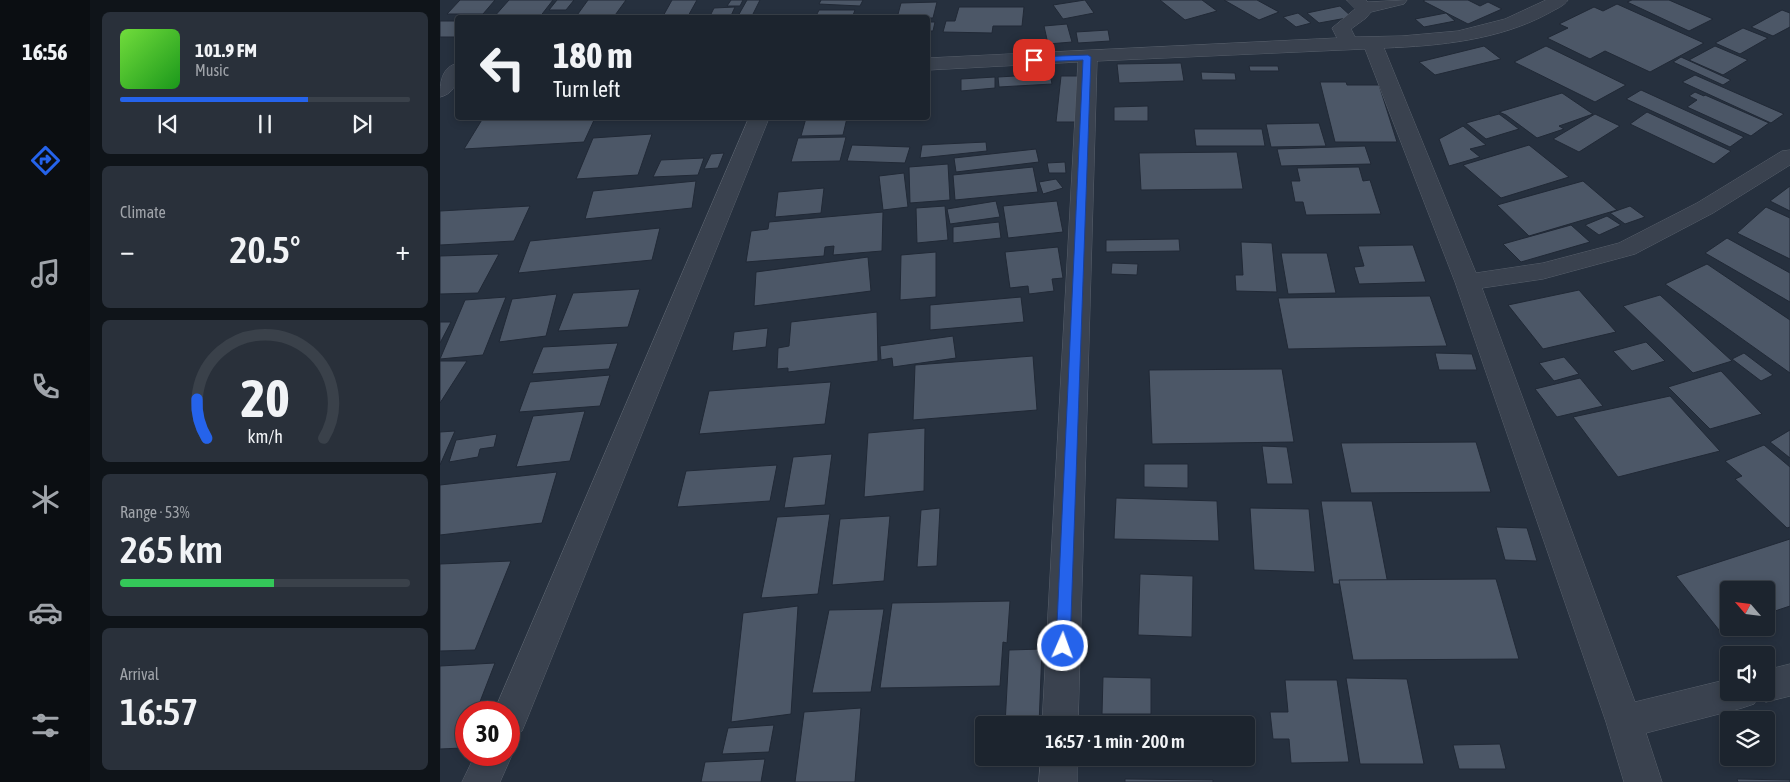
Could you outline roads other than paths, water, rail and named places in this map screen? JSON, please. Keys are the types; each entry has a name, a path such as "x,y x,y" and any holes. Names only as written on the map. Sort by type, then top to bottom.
{"street":[{"path":"1398,0 1360,4 1361,15 1348,20 1341,28 1361,44 1468,282 1624,722 1643,782"},
{"path":"930,64 1361,44 1459,36 1515,23 1559,0"},
{"path":"1060,716 1088,57"},
{"path":"440,65 455,67"},
{"path":"440,91 455,71"},
{"path":"516,701 758,120"},
{"path":"1468,282 1543,271 1627,249 1705,208 1790,156"},
{"path":"1775,684 1790,680"},
{"path":"1624,722 1720,698"},
{"path":"481,782 489,766"},
{"path":"1058,782 1059,766"}]}
